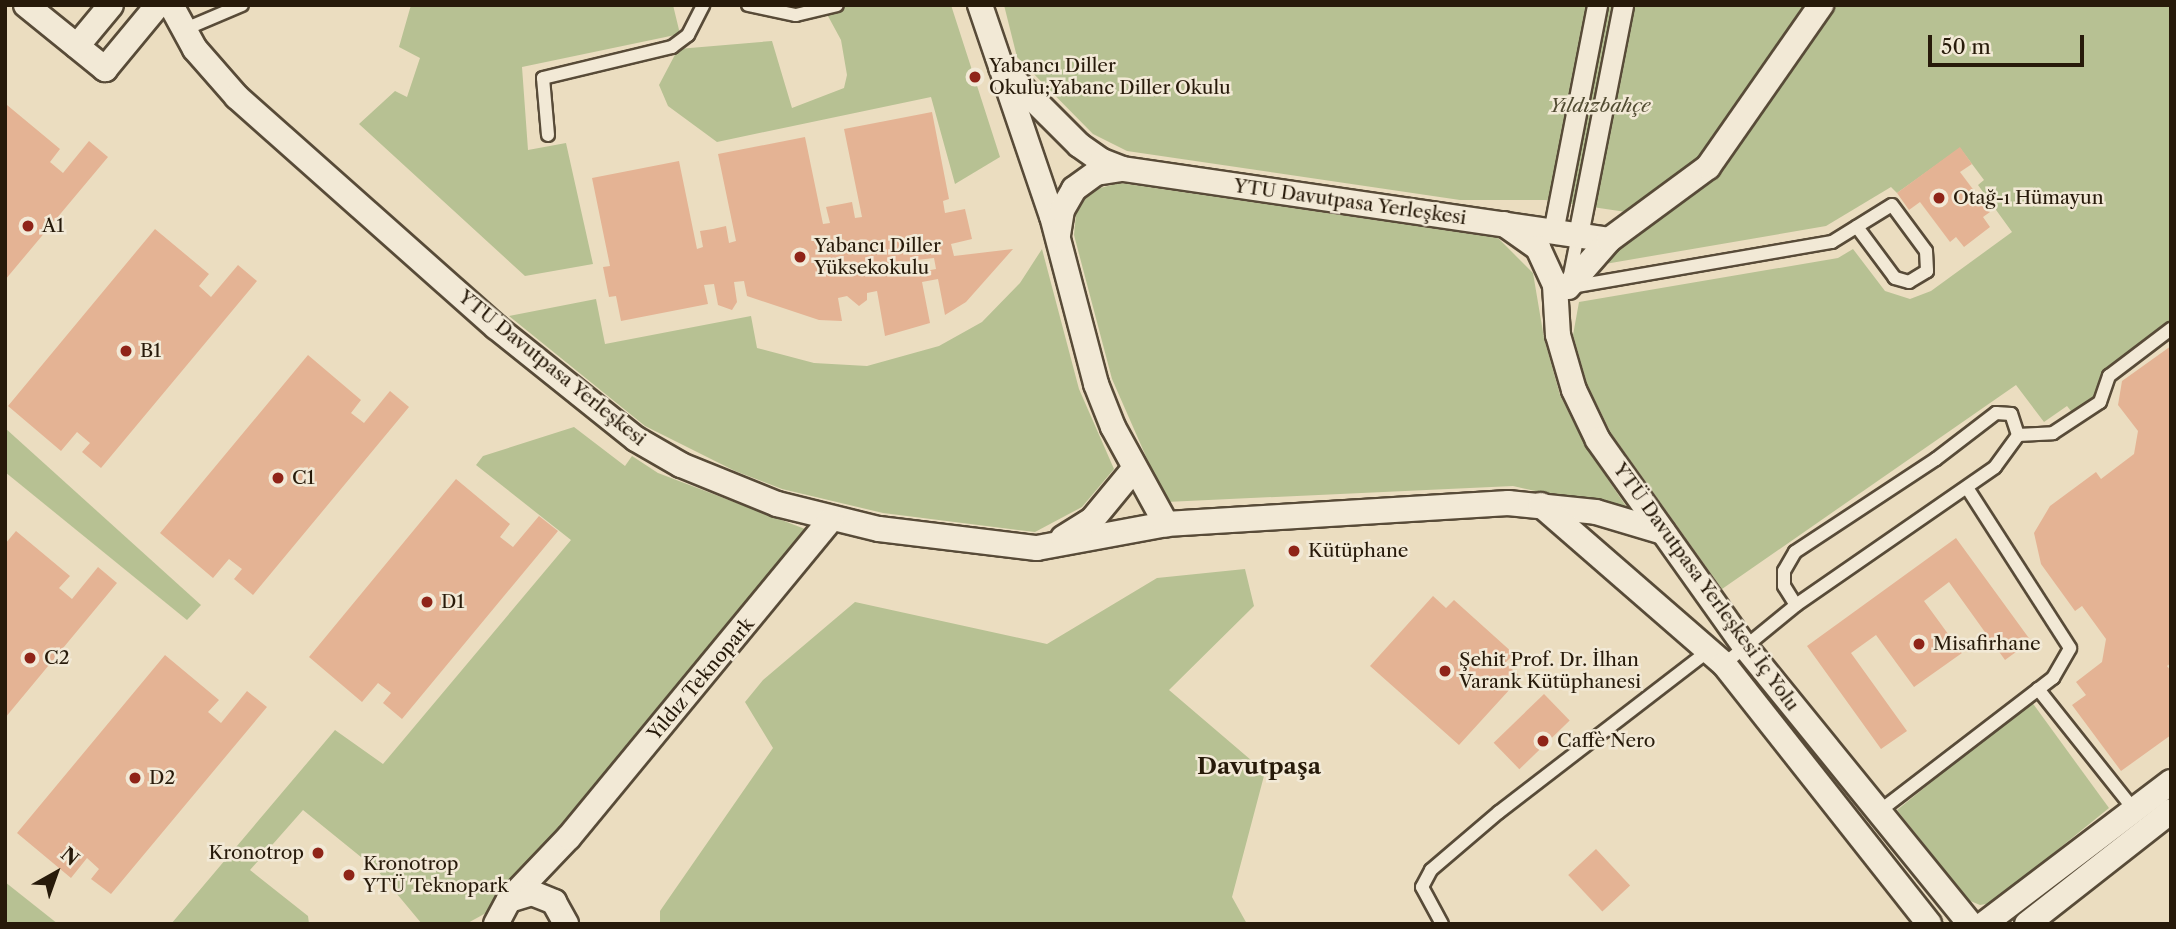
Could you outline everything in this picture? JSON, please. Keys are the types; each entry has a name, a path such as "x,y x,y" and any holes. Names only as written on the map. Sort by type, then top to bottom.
{"street":[{"path":"26,5 105,69 158,5"},
{"path":"76,46 111,5"},
{"name":"YTU Davutpasa Yerleşkesi","path":"171,5 183,30 237,97 496,327 636,439 729,486 831,519 930,538 1037,548 1166,524 1508,503 1596,512 1663,532"},
{"name":"YTU Davutpasa Yerleşkesi","path":"980,5 1058,239 1096,384 1134,469 1166,524"},
{"path":"1565,234 1597,5"},
{"path":"1565,234 1623,5"},
{"path":"1567,287 1609,240 1708,167 1821,5"},
{"name":"YTU Davutpasa Yerleşkesi","path":"1001,66 1079,145 1102,162 1123,169 1609,240"},
{"name":"YTU Davutpasa Yerleşkesi","path":"1058,239 1062,210 1074,189 1096,173 1123,169"},
{"name":"YTÜ Davutpasa Yerleşkesi İç Yolu","path":"1504,224 1538,248 1555,285 1558,335 1574,390 1598,440 1746,648 1877,813 1970,924"},
{"path":"1037,548 1092,520 1134,469"},
{"name":"YTÜ Davutpasa Yerleşkesi İç Yolu","path":"1540,505 1717,657 1929,924"},
{"name":"Yıldız Teknopark","path":"480,924 502,911 569,837 831,519"},
{"path":"2027,924 2140,817 2171,782"},
{"path":"1984,924 2140,817 2171,811"},
{"name":"Yıldız Teknopark","path":"564,915 569,837"},
{"path":"502,911 532,893 564,915"}],"lane":[{"path":"183,30 242,5"},
{"path":"548,135 543,78 672,47 688,35 703,5"},
{"path":"748,5 796,15 837,5"},
{"path":"1567,287 1832,242 1892,205 1926,251 1927,271 1909,282 1895,278 1857,227"},
{"path":"1558,335 1567,287 1565,234"},
{"path":"2018,435 2053,433 2100,402 2109,376 2171,329"},
{"path":"1796,605 1784,586 1784,571 1796,552 1936,460 1996,414 2011,414 2018,435"},
{"path":"1442,924 1422,887 1431,870 1717,657 1746,648 1796,605 1968,489 1995,467 2018,435"},
{"path":"1877,813 2053,678 2070,648 1968,489"},
{"path":"2038,689 2140,817"}],"green space":[{"path":"411,5 673,5 680,34 522,67 528,150 566,143 593,264 525,276 359,124 395,91 407,97 420,58 399,47"},
{"path":"822,5 951,5 1000,157 955,184 931,97 717,142 668,106 659,85 678,49 772,41 792,108 844,88 847,75 841,40"},
{"name":"Yıldızbahçe","path":"1004,5 1805,5 1698,157 1626,212 1545,200 1460,200 1127,151 1093,134 1017,57"},
{"path":"1837,5 2171,5 2171,325 2106,372 2095,401 2075,416 2067,406 2044,422 2016,385 1722,589 1611,433 1587,384 1573,335 1579,302 1838,258 1853,249 1885,291 1910,299 1931,291 2012,232 1978,185 1984,180 1960,148 1897,193 1891,187 1826,226 1605,264 1617,250 1717,176"},
{"path":"1120,183 1498,238 1533,273 1544,338 1560,395 1586,447 1630,512 1513,486 1166,502 1112,379 1074,235 1076,214 1085,199 1100,188"},
{"path":"1042,249 1079,389 1114,469 1082,507 1035,532 883,513 782,489 735,471 645,426 509,316 596,299 605,344 751,316 757,348 814,363 867,366 939,346 982,322 1020,283"},
{"path":"574,427 625,466 632,456 658,473 805,529 806,540 495,908 466,924 422,924 377,870 303,810 250,870 308,916 309,924 171,924 335,730 383,764 571,540 476,465 483,456"},
{"path":"5,428 201,605 187,620 5,472"},
{"path":"1245,569 1254,606 1169,690 1265,772 1232,897 1247,924 660,924 660,911 773,748 745,702 763,680 855,602 1047,644 1157,578"},
{"path":"2031,701 2109,808 1992,903 1980,905 1968,900 1897,810"},
{"path":"5,882 58,924 5,924"}],"building":[{"name":"A1","path":"7,105 60,149 50,162 63,173 89,141 108,157 5,280"},
{"path":"932,112 949,199 943,201 945,213 965,209 972,239 951,244 954,256 1013,249 966,302 945,315 938,279 922,282 930,323 885,336 877,291 867,293 867,300 859,306 847,296 838,298 842,321 819,320 747,296 744,281 734,282 737,302 732,310 718,305 714,284 704,285 708,304 621,321 616,296 609,297 603,267 610,266 592,178 679,161 697,249 703,247 700,231 726,226 729,243 736,241 718,154 805,137 823,224 830,223 826,207 852,202 855,218 862,217 844,129","holes":["934,258 936,269 920,272 917,260"]},
{"name":"Otağ-ı Hümayun","path":"1960,147 1972,164 1960,172 1990,212 1983,217 1990,227 1964,247 1956,237 1950,242 1920,202 1909,210 1897,193"},
{"name":"B1","path":"155,229 209,274 199,286 211,297 238,265 257,281 101,468 82,452 90,443 77,432 61,451 8,406"},
{"path":"2171,346 2171,663 2167,666 2171,671 2171,735 2121,771 2072,705 2086,695 2076,682 2102,662 2106,639 2082,606 2075,611 2041,564 2034,533 2050,506 2096,472 2101,479 2134,454 2138,431 2118,405 2122,381"},
{"name":"C1","path":"308,355 361,400 351,413 364,423 390,391 409,407 253,595 234,579 242,569 229,559 213,578 160,533"},
{"name":"D1","path":"456,479 510,524 500,537 513,547 539,516 558,531 402,719 383,703 391,693 378,683 362,702 309,657"},
{"name":"C2","path":"16,531 70,576 59,588 72,599 98,567 117,583 5,718 5,544"},
{"name":"Misafirhane","path":"1956,538 2031,641 2005,660 1949,582 1924,601 1962,653 1914,687 1876,635 1851,653 1907,731 1881,749 1807,646"},
{"name":"Şehit Prof. Dr. İlhan Varank Kütüphanesi","path":"1433,596 1446,608 1454,600 1514,654 1505,663 1521,677 1459,745 1370,666"},
{"name":"D2","path":"165,655 219,700 208,712 221,723 247,691 267,707 111,894 91,879 99,869 87,858 71,878 17,833"},
{"path":"1544,694 1570,721 1519,769 1494,743"},
{"path":"1596,849 1630,886 1602,911 1568,875"}],"place":[{"name":"Yabancı Diller Okulu;Yabanc Diller Okulu","path":"975,77"},
{"name":"Otağ-ı Hümayun","path":"1939,198"},
{"name":"A1","path":"28,226"},
{"name":"Yabancı Diller Yüksekokulu","path":"800,257"},
{"name":"B1","path":"126,351"},
{"name":"C1","path":"278,478"},
{"name":"Kütüphane","path":"1294,551"},
{"name":"D1","path":"427,602"},
{"name":"Misafirhane","path":"1919,644"},
{"name":"C2","path":"30,658"},
{"name":"Şehit Prof. Dr. İlhan Varank Kütüphanesi","path":"1445,671"},
{"name":"Caffè Nero","path":"1543,741"},
{"name":"D2","path":"135,778"},
{"name":"Kronotrop","path":"318,853"},
{"name":"Kronotrop YTÜ Teknopark","path":"349,875"}],"district":[{"name":"Davutpaşa","path":"1259,766"}]}
